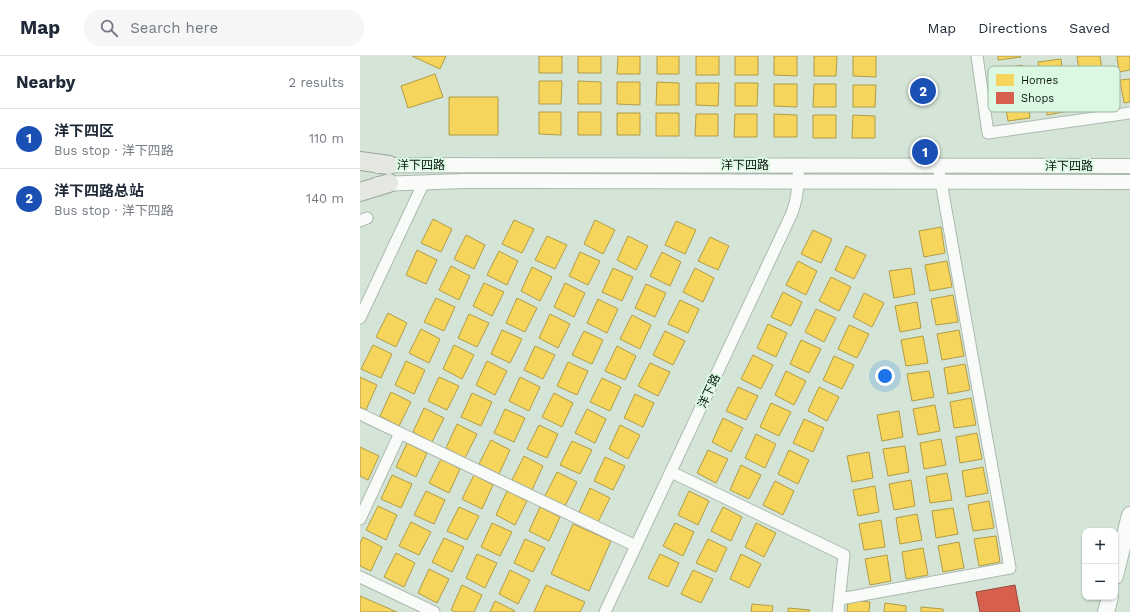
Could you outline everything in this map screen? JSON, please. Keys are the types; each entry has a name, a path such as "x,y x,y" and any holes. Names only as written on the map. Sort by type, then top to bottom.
{"main road":[{"path":"360,161 389,165"},
{"path":"360,192 389,183"},
{"path":"1118,564 1130,515"},
{"path":"1106,612 1109,600"}],"street":[{"path":"977,56 988,133 1130,113"},
{"name":"洋下四路","path":"360,168 389,165 1130,166"},
{"name":"洋下路","path":"605,612 792,213 796,202 798,165"},
{"path":"840,599 1010,568 938,165"},
{"name":"洋下四路","path":"360,185 465,181 1130,182"},
{"path":"360,318 424,182"},
{"path":"360,414 636,546"},
{"path":"360,519 400,433"},
{"path":"671,472 844,555 838,612"},
{"path":"360,577 434,612"}],"building: Homes":[{"path":"412,56 446,56 440,69"},
{"path":"539,56 562,56 562,73 539,73"},
{"path":"578,56 601,56 601,73 578,73"},
{"path":"618,56 640,56 640,74 617,74"},
{"path":"657,56 679,56 679,74 657,74"},
{"path":"696,56 719,56 719,75 696,75"},
{"path":"735,56 758,56 758,75 735,75"},
{"path":"774,56 797,56 797,76 774,75"},
{"path":"814,56 837,56 836,76 814,76"},
{"path":"853,56 876,56 876,77 853,76"},
{"path":"998,56 1020,56 1021,57 998,60"},
{"path":"1077,56 1100,56 1102,66 1078,66"},
{"path":"1117,56 1130,56 1130,70 1120,72 1120,66 1118,66"},
{"path":"1061,59 1062,66 1039,66 1038,62"},
{"path":"435,74 443,97 408,108 401,86"},
{"path":"1130,79 1130,102 1124,103 1120,80"},
{"path":"539,81 562,81 561,104 539,104"},
{"path":"578,81 601,82 601,104 578,104"},
{"path":"617,82 640,82 640,105 617,104"},
{"path":"657,82 679,83 679,105 656,105"},
{"path":"696,83 719,83 718,106 696,105"},
{"path":"735,83 758,83 757,106 735,106"},
{"path":"774,84 797,84 797,107 774,106"},
{"path":"814,84 836,84 836,107 813,107"},
{"path":"853,85 876,85 875,107 853,107"},
{"path":"449,97 498,97 498,135 449,135"},
{"path":"539,112 561,112 561,135 539,134"},
{"path":"578,112 601,112 601,135 578,135"},
{"path":"1006,112 1029,112 1030,118 1008,121"},
{"path":"1046,112 1064,112 1047,115"},
{"path":"617,113 640,113 640,135 617,135"},
{"path":"656,113 679,113 679,136 656,136"},
{"path":"696,114 718,114 718,136 695,136"},
{"path":"735,114 757,114 757,137 734,137"},
{"path":"774,114 797,115 797,137 774,137"},
{"path":"813,115 836,115 836,138 813,138"},
{"path":"853,115 875,116 875,138 852,138"},
{"path":"433,219 452,229 441,252 421,243"},
{"path":"514,220 534,229 522,253 502,244"},
{"path":"595,220 615,230 603,254 584,244"},
{"path":"676,221 696,230 685,254 665,245"},
{"path":"941,227 945,253 924,257 919,231"},
{"path":"813,230 832,239 821,263 801,254"},
{"path":"466,235 485,245 474,269 454,259"},
{"path":"547,236 567,245 555,269 535,260"},
{"path":"628,236 648,246 636,270 617,260"},
{"path":"710,237 729,246 718,270 698,261"},
{"path":"846,246 866,255 854,279 835,270"},
{"path":"417,250 437,260 426,284 406,275"},
{"path":"499,251 518,261 507,285 487,275"},
{"path":"580,252 600,261 588,285 569,276"},
{"path":"662,252 681,262 670,286 650,276"},
{"path":"798,261 817,271 806,295 786,285"},
{"path":"947,261 952,287 930,291 925,265"},
{"path":"451,266 470,276 459,300 439,290"},
{"path":"532,267 552,277 540,301 521,291"},
{"path":"613,268 633,277 622,301 602,292"},
{"path":"695,268 714,278 703,302 683,292"},
{"path":"911,268 915,294 894,298 889,271"},
{"path":"831,277 851,287 839,311 819,301"},
{"path":"484,283 504,292 492,316 473,306"},
{"path":"565,283 585,293 574,317 554,307"},
{"path":"646,284 666,293 655,317 635,308"},
{"path":"783,292 802,302 791,326 771,317"},
{"path":"864,293 884,303 872,327 853,317"},
{"path":"953,295 958,322 936,325 931,299"},
{"path":"436,298 455,307 444,331 424,322"},
{"path":"517,298 537,308 525,332 506,323"},
{"path":"598,299 618,309 607,333 587,323"},
{"path":"680,300 699,309 688,333 668,324"},
{"path":"917,302 921,328 900,332 895,306"},
{"path":"816,309 836,318 824,342 805,332"},
{"path":"388,313 407,323 396,347 376,337"},
{"path":"469,314 489,323 477,347 458,338"},
{"path":"550,314 570,324 558,348 539,338"},
{"path":"632,315 651,325 640,349 620,339"},
{"path":"768,324 787,333 776,357 757,348"},
{"path":"849,325 869,334 857,358 838,349"},
{"path":"421,329 440,339 429,363 409,353"},
{"path":"502,330 522,339 510,363 491,354"},
{"path":"959,330 964,356 942,360 937,334"},
{"path":"584,331 603,340 592,364 572,355"},
{"path":"665,331 685,341 673,365 653,355"},
{"path":"923,336 928,363 906,366 901,340"},
{"path":"801,340 821,349 809,373 790,364"},
{"path":"373,345 392,354 381,378 361,369"},
{"path":"454,345 474,355 462,379 443,369"},
{"path":"535,346 555,355 543,379 524,370"},
{"path":"617,346 636,356 625,380 605,371"},
{"path":"753,355 773,365 761,389 741,379"},
{"path":"834,356 854,365 842,389 823,380"},
{"path":"406,361 425,370 414,394 395,385"},
{"path":"487,361 507,371 495,395 476,385"},
{"path":"568,362 588,371 577,395 557,386"},
{"path":"650,363 670,372 658,396 638,386"},
{"path":"965,364 970,390 948,394 944,368"},
{"path":"786,371 806,381 794,405 775,395"},
{"path":"929,371 934,397 912,401 907,374"},
{"path":"360,377 377,385 366,410 360,407"},
{"path":"439,377 459,386 447,410 428,401"},
{"path":"520,377 540,387 529,411 509,401"},
{"path":"602,378 621,387 610,411 590,402"},
{"path":"738,387 758,396 746,420 726,411"},
{"path":"819,387 839,397 827,421 808,411"},
{"path":"391,392 411,402 399,426 380,416"},
{"path":"472,393 492,402 481,426 461,417"},
{"path":"554,393 573,403 562,427 542,417"},
{"path":"635,394 654,403 643,427 624,418"},
{"path":"971,398 976,425 954,428 950,402"},
{"path":"771,403 791,412 779,436 760,427"},
{"path":"935,405 940,431 918,435 913,409"},
{"path":"424,408 444,418 432,442 413,432"},
{"path":"505,409 525,418 514,442 494,433"},
{"path":"587,409 606,419 595,443 575,433"},
{"path":"899,411 903,437 882,441 877,415"},
{"path":"723,418 743,428 731,452 712,442"},
{"path":"804,419 824,428 813,452 793,443"},
{"path":"457,424 477,434 465,458 446,448"},
{"path":"539,425 558,434 547,458 527,449"},
{"path":"620,425 640,435 628,459 609,449"},
{"path":"977,433 982,459 960,463 956,437"},
{"path":"756,434 776,444 765,468 745,458"},
{"path":"941,439 946,465 924,469 920,443"},
{"path":"491,440 510,450 499,474 479,464"},
{"path":"572,441 592,450 580,474 560,465"},
{"path":"407,443 427,453 416,477 396,467"},
{"path":"905,446 909,472 888,476 883,449"},
{"path":"360,447 379,456 368,480 360,476"},
{"path":"708,450 728,459 716,483 697,473"},
{"path":"789,450 809,460 798,484 778,474"},
{"path":"869,452 873,478 852,482 847,456"},
{"path":"524,456 543,466 532,490 512,480"},
{"path":"605,457 625,466 613,490 594,481"},
{"path":"441,459 460,469 449,493 429,483"},
{"path":"741,465 761,475 749,499 730,490"},
{"path":"983,467 988,493 966,497 962,471"},
{"path":"557,472 577,482 565,506 545,496"},
{"path":"947,473 952,500 930,503 926,477"},
{"path":"392,475 412,484 401,508 381,499"},
{"path":"474,475 493,485 482,509 462,499"},
{"path":"911,480 915,506 894,510 889,484"},
{"path":"775,481 794,491 783,515 763,505"},
{"path":"875,486 879,512 858,516 853,490"},
{"path":"590,488 610,498 598,522 579,512"},
{"path":"426,491 445,500 434,524 414,515"},
{"path":"507,491 527,501 515,525 496,515"},
{"path":"689,491 709,501 698,525 678,515"},
{"path":"989,501 994,528 973,531 968,505"},
{"path":"378,506 397,515 386,540 366,530"},
{"path":"459,507 479,516 467,540 447,531"},
{"path":"540,507 560,517 549,541 529,531"},
{"path":"723,507 742,517 731,541 711,531"},
{"path":"953,508 958,534 936,538 932,511"},
{"path":"917,514 922,540 900,544 896,518"},
{"path":"881,520 885,547 864,550 859,524"},
{"path":"411,522 431,532 419,555 399,546"},
{"path":"492,523 512,532 500,556 481,547"},
{"path":"675,523 694,532 683,556 663,546"},
{"path":"756,523 776,533 764,557 745,547"},
{"path":"573,524 611,541 589,591 551,574"},
{"path":"996,536 1000,562 979,566 974,539"},
{"path":"363,537 382,547 371,571 360,566 360,543"},
{"path":"444,538 464,547 452,572 432,562"},
{"path":"525,539 545,548 533,572 514,563"},
{"path":"708,539 727,548 716,572 696,563"},
{"path":"959,542 964,568 943,572 938,546"},
{"path":"923,548 928,575 906,579 902,552"},
{"path":"396,553 415,563 404,587 384,577"},
{"path":"477,554 497,563 485,588 466,578"},
{"path":"660,554 679,563 668,587 648,578"},
{"path":"741,554 761,564 749,588 730,579"},
{"path":"887,555 891,581 870,585 865,559"},
{"path":"429,569 449,579 437,603 418,593"},
{"path":"510,570 530,580 518,604 499,594"},
{"path":"693,570 713,579 701,603 681,594"},
{"path":"462,585 482,595 474,612 456,612 451,610"},
{"path":"546,585 585,602 580,612 534,612"},
{"path":"360,596 397,612 360,612"},
{"path":"848,600 870,602 869,612 847,612"},
{"path":"495,601 515,611 490,612"},
{"path":"885,603 906,606 906,612 884,612"},
{"path":"752,604 773,606 772,612 751,612"},
{"path":"921,607 943,609 943,612 921,612"},
{"path":"788,608 810,610 809,612 788,612"}],"building: Shops":[{"path":"1015,585 1020,612 980,612 976,592"}],"place":[{"name":"洋下四路总站","path":"923,91"},
{"name":"洋下四区","path":"925,152"}]}
